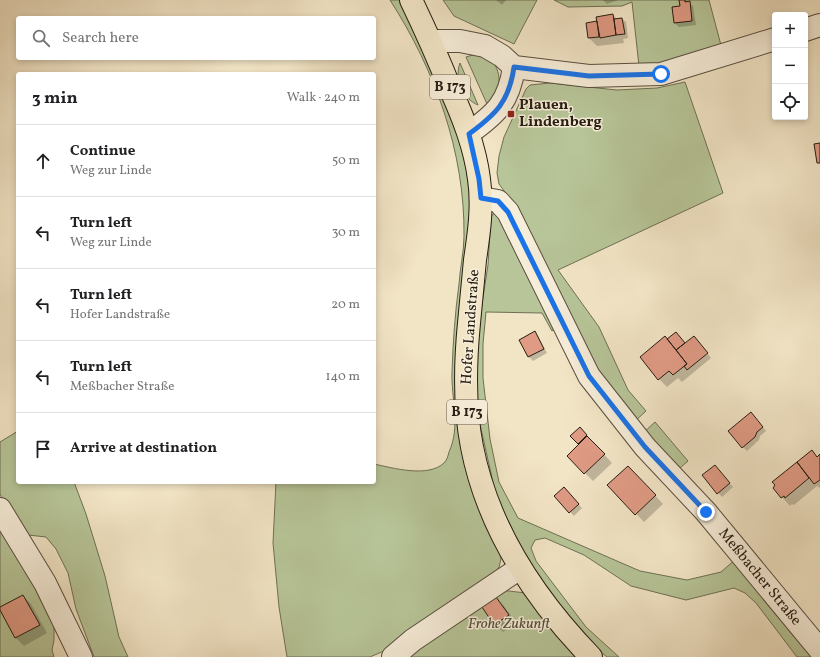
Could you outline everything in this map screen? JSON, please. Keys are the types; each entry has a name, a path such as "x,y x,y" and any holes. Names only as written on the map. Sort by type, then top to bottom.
{"main road":[{"name":"Hofer Landstraße","path":"411,0 431,41 469,134 479,179 481,217 466,353 466,403 472,447 482,487 500,531 520,568 540,598 570,635 591,657"}],"street":[{"path":"808,29 820,26"},
{"path":"431,41 460,42 485,46 502,56 514,67 589,76 661,74 772,40"},
{"path":"469,134 489,119 500,106 510,89 514,67"},
{"name":"Meßbacher Straße","path":"481,198 498,201 508,212 589,376 645,447 706,512 820,650"},
{"path":"0,509 45,583 81,657"},
{"path":"393,657 413,640 520,568"}],"green space":[{"path":"390,0 403,0 461,135 469,171 471,202 459,326 501,559 499,567 494,575 393,647 370,657 287,657 279,607 273,543 276,484 376,484 376,464 410,471 437,468 446,461 453,442 455,412 452,372 455,317 464,236 463,205 453,143 444,113 421,55"},
{"path":"443,0 537,0 514,44 454,16"},
{"path":"554,0 709,0 722,49 682,60 639,66 632,2 622,6 568,7"},
{"path":"476,54 488,58 496,66 498,71 499,83 497,93 487,104 466,57"},
{"path":"460,63 478,105 468,98 461,87 458,75"},
{"path":"685,82 723,193 558,270 599,327 628,390 646,411 633,423 617,408 539,257 522,215 499,184 497,173 499,156 504,137 526,89 530,85 550,83 617,90 657,88"},
{"path":"495,213 502,215 558,324 552,331 542,313 486,312 483,344 483,378 490,439 499,482 518,518 640,571 687,580 721,572 736,559 816,657 797,657 756,603 745,593 734,588 686,600 631,586 584,555 545,538 535,540 531,548 536,561 586,627 619,657 607,657 566,615 526,557 508,522 495,491 479,420 476,375 479,323 488,265 491,216"},
{"path":"655,422 688,461 680,468 641,435"},
{"path":"16,432 16,484 75,484 86,514 105,576 119,637 128,657 94,657 76,609 68,573 56,549 46,537 28,535 12,521 0,494 0,442"},
{"path":"0,519 54,620 54,640 52,650 54,657 0,657"},
{"name":"Frohe Zukunft","path":"500,590 526,593 581,657 403,657"}],"building":[{"path":"679,0 685,0 685,2 690,1 692,21 674,23 672,7 680,6"},
{"path":"613,14 616,35 600,38 596,17"},
{"path":"622,18 625,34 616,35 614,19"},
{"path":"597,21 599,37 588,38 586,23"},
{"path":"820,143 820,163 817,163 814,144"},
{"path":"535,331 544,349 528,357 519,340"},
{"path":"676,332 685,343 676,350 667,339"},
{"path":"665,336 687,364 673,375 669,371 658,380 640,357"},
{"path":"694,336 708,353 687,370 684,366 687,364 676,350"},
{"path":"751,412 763,427 757,432 755,437 742,448 728,431"},
{"path":"580,427 587,435 578,444 570,436"},
{"path":"587,436 605,454 584,474 567,456"},
{"path":"812,450 817,457 820,454 820,480 814,484 797,462"},
{"path":"797,462 809,478 785,498 784,496 781,498 773,488 775,485 772,482"},
{"path":"715,465 730,483 717,494 702,475"},
{"path":"628,466 656,495 635,515 607,485"},
{"path":"564,487 579,504 569,513 554,496"},
{"path":"23,595 40,625 15,638 0,610 0,607"},
{"path":"496,597 509,615 494,625 482,607"}],"place":[{"name":"Plauen, Lindenberg","path":"511,114"}],"route":[{"path":"661,74 633,76 589,76 514,67 510,89 500,106 489,119 469,134 479,179 481,198 498,201 508,212 589,376 645,447 706,512"}]}
